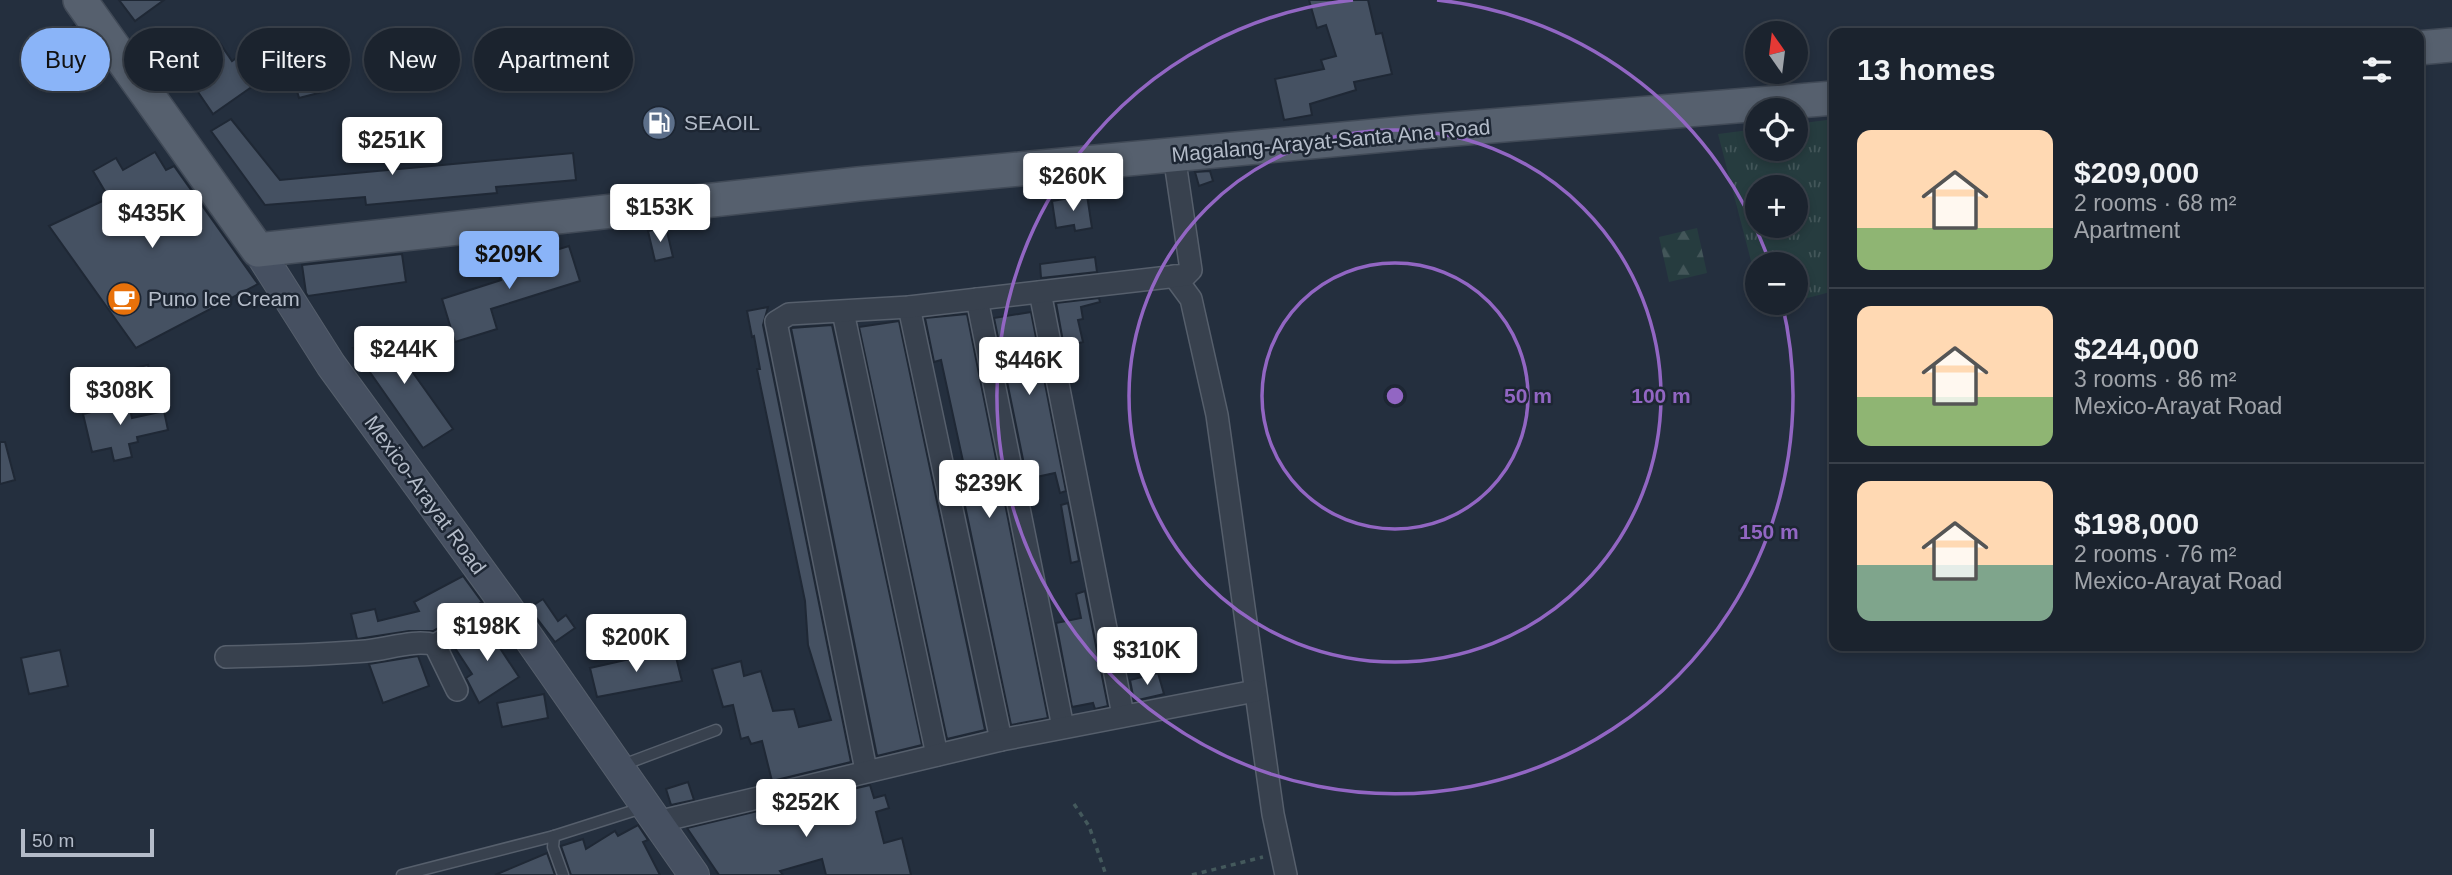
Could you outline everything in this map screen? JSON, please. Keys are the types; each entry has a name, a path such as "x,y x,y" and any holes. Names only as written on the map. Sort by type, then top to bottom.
{"main road":[{"path":"80,0 258,250"},
{"path":"2424,47 2452,45"},
{"name":"Magalang-Arayat-Santa Ana Road","path":"258,250 858,184 1829,98"},
{"name":"Mexico-Arayat Road","path":"258,250 331,365 505,604 694,875"}],"street":[{"path":"866,770 776,321 789,314 909,307 1186,275 1191,270 1174,155"},
{"path":"1174,276 1191,299 1217,415 1273,814 1286,875"},
{"path":"1040,292 1123,715"},
{"path":"977,299 1063,727"},
{"path":"909,307 1000,740"},
{"path":"843,312 937,755"},
{"path":"226,657 323,655 397,649 424,642 435,645 505,604"},
{"path":"435,645 457,690"},
{"path":"652,815 1063,727 1255,691"}],"lane":[{"path":"618,768 716,730"},
{"path":"402,875 554,835 652,815"},
{"path":"554,835 553,847 563,875"}],"path":[{"path":"1074,804 1089,826 1106,875"},
{"path":"1192,875 1282,852"}],"green space":[{"path":"1829,120 1829,292 1808,298 1808,252 1749,252 1745,238 1808,238 1808,175 1745,175 1745,238 1718,134 1745,131 1745,161 1808,161 1808,122"},
{"path":"1697,228 1707,273 1669,282 1659,237"}],"building":[{"path":"119,0 164,0 135,21"},
{"path":"1309,0 1368,0 1376,34 1382,33 1392,74 1354,82 1356,90 1310,104 1312,115 1284,120 1275,79 1324,69 1321,60 1336,56 1326,25 1317,28"},
{"path":"223,48 232,61 237,57 237,91 246,91 213,114 198,92 223,91"},
{"path":"297,91 326,91 299,98"},
{"path":"231,119 280,180 573,153 576,180 496,187 497,193 366,205 365,197 265,205 211,131"},
{"path":"155,152 166,170 174,166 258,284 136,348 49,226 109,198 93,171 116,158 123,170"},
{"path":"1210,171 1213,181 1199,186 1195,172"},
{"path":"1087,195 1092,228 1075,231 1074,225 1056,228 1052,201"},
{"path":"666,227 673,257 655,261 648,231"},
{"path":"569,246 580,281 491,309 497,329 455,342 442,299 501,280 497,268"},
{"path":"402,254 406,282 308,296 306,293 302,265"},
{"path":"1095,257 1097,272 1041,278 1040,264"},
{"path":"1099,298 1100,302 1081,307 1083,319 1078,320 1083,342 1064,347 1056,303"},
{"path":"768,307 763,325 851,762 772,781 762,741 751,744 748,737 741,739 733,705 723,707 712,669 741,661 744,676 761,671 773,711 794,709 799,727 831,720 808,645 805,601 747,311"},
{"path":"1031,312 1066,491 1060,493 1055,473 1027,479 994,318"},
{"path":"967,314 1048,718 1011,725 959,477 966,475 941,360 934,362 925,318"},
{"path":"899,321 985,730 947,739 859,327"},
{"path":"832,325 922,745 877,756 791,328"},
{"path":"413,331 420,355 404,360 453,429 423,448 353,348"},
{"path":"148,365 152,384 121,392 116,372"},
{"path":"127,395 132,418 164,411 168,430 137,437 138,442 129,444 132,457 114,461 111,448 92,452 83,414 104,409 102,401"},
{"path":"0,442 5,442 15,480 0,484"},
{"path":"1068,503 1079,561 1071,563 1061,505"},
{"path":"463,576 482,602 433,631 409,631 357,639 351,614 375,609 378,621 419,611 414,602"},
{"path":"1085,591 1108,706 1095,709 1093,703 1072,707 1056,623 1081,618 1076,594"},
{"path":"543,599 558,621 566,615 575,628 555,642 529,608"},
{"path":"497,624 506,635 496,642 519,677 479,703 466,678 472,674 455,648"},
{"path":"674,649 682,681 597,697 590,668"},
{"path":"60,650 68,686 29,694 21,658"},
{"path":"418,656 429,686 383,703 369,664"},
{"path":"1158,673 1164,694 1134,701 1130,680"},
{"path":"544,694 548,718 502,727 497,703"},
{"path":"688,782 694,800 671,805 666,789"},
{"path":"870,785 874,798 885,795 889,808 876,812 884,843 902,838 911,875 826,875 822,859 780,871 783,875 719,875 687,828 766,809 768,816 798,808 796,802"},
{"path":"638,825 648,840 643,842 660,875 571,875 561,846 583,839 586,849 615,831 618,836"},
{"path":"547,853 555,875 495,875"}],"place":[{"name":"SEAOIL","path":"659,123"},
{"name":"Puno Ice Cream","path":"124,299"}]}
